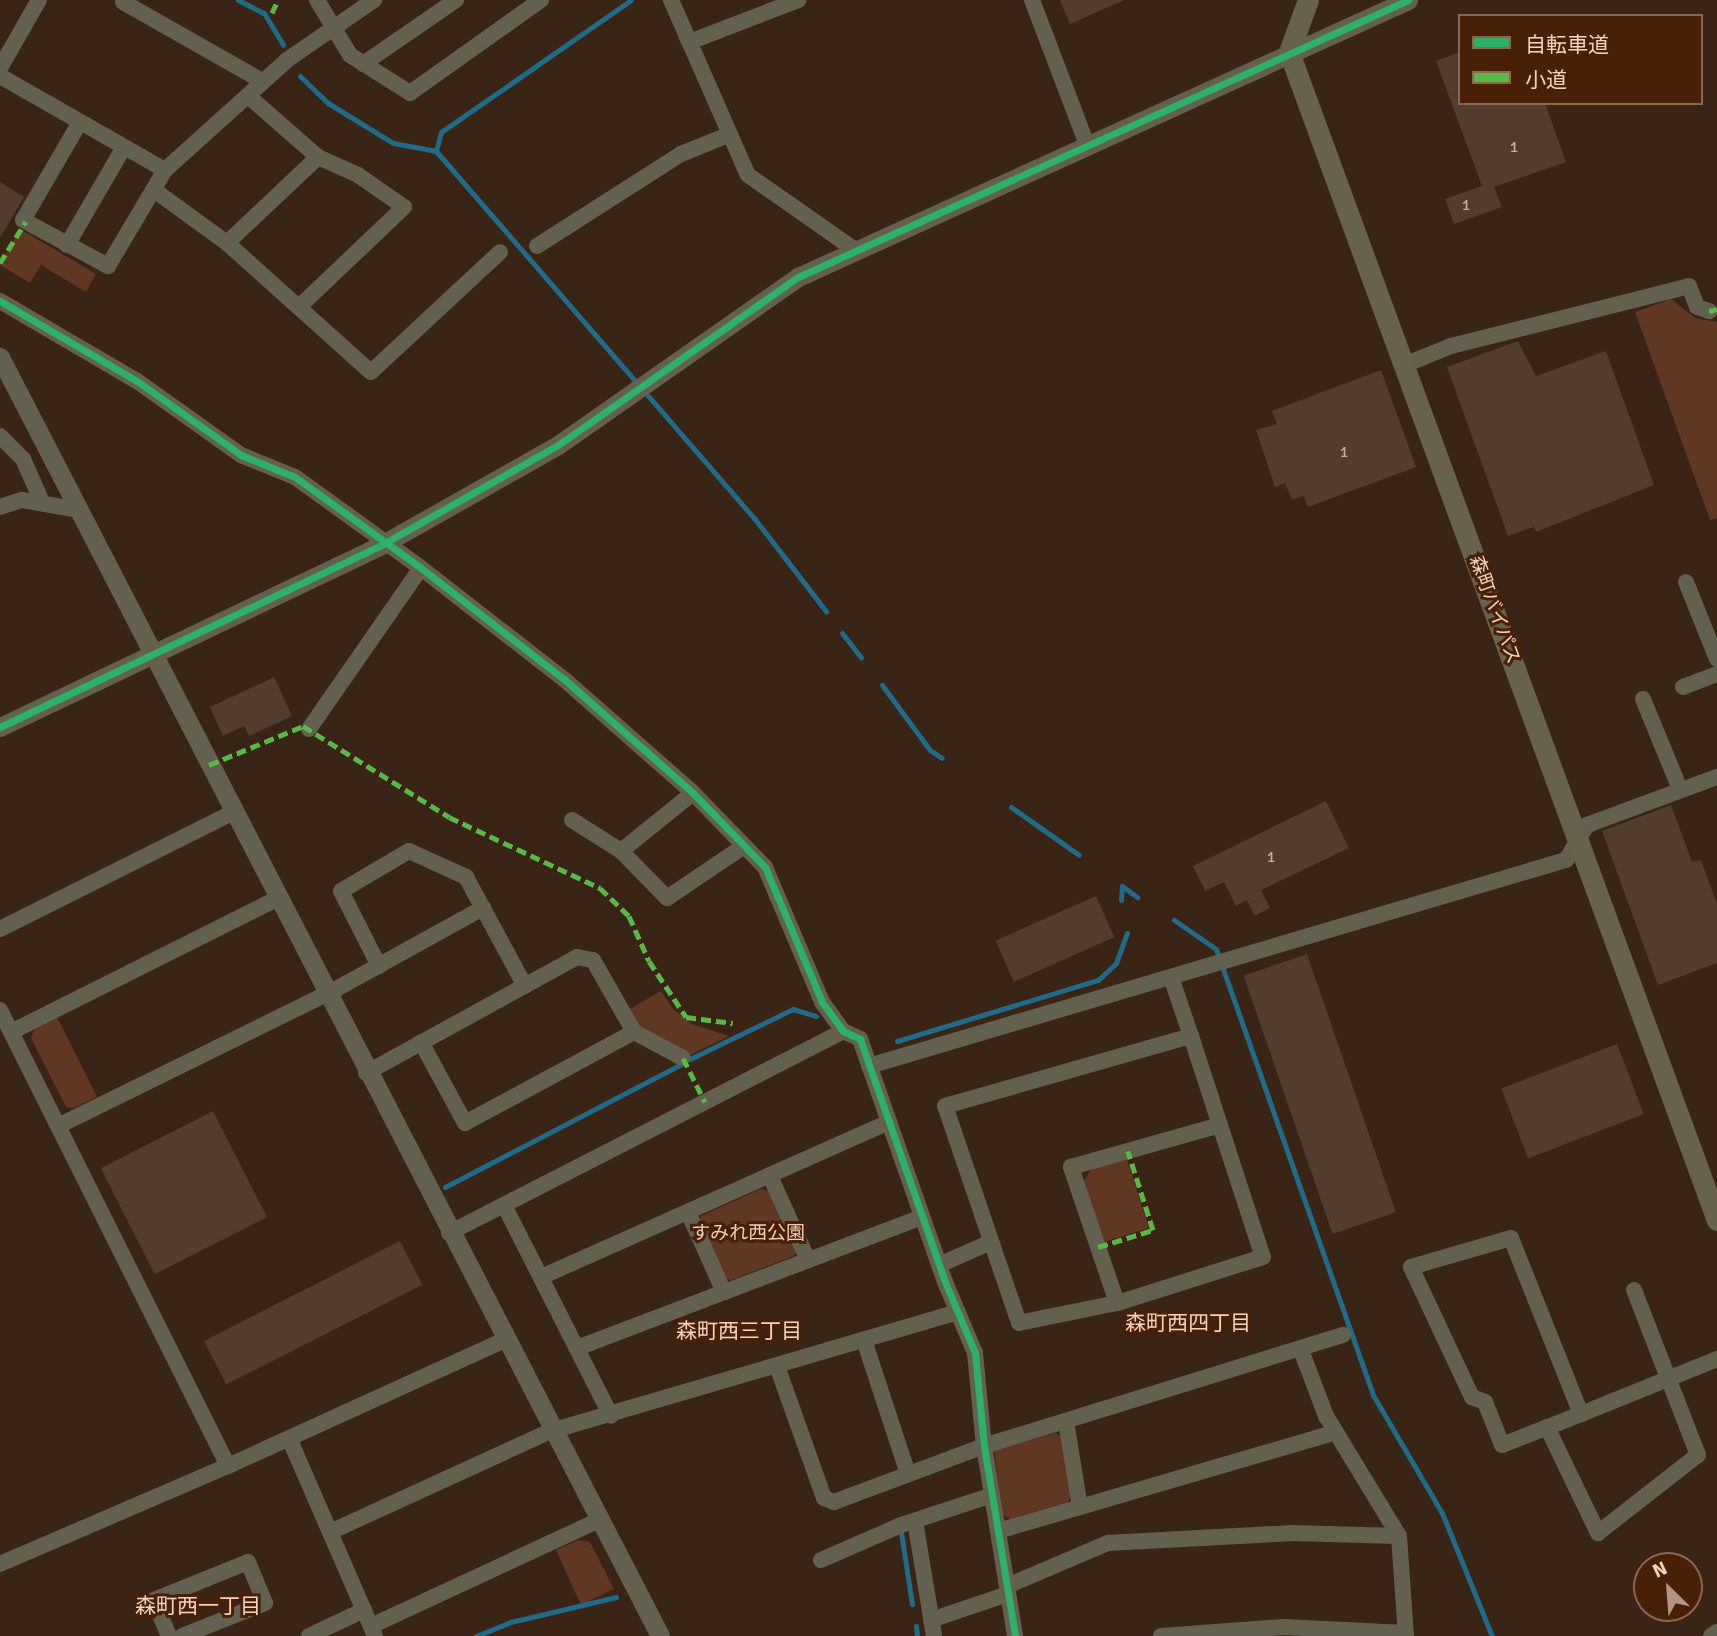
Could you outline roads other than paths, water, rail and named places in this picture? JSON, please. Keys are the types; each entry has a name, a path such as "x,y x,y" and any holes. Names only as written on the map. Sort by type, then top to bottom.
{"main road":[{"path":"1289,52 1308,0"},
{"name":"森町バイパス","path":"1289,52 1717,1220"}],"street":[{"path":"0,68 39,0"},
{"path":"317,0 332,30 350,55 410,93 541,0"},
{"path":"80,121 23,220 108,266 165,170 262,81 374,0"},
{"path":"363,64 456,0"},
{"path":"671,0 727,135 748,175 855,250"},
{"path":"687,38 692,41 798,0"},
{"path":"1032,0 1087,145"},
{"path":"0,727 383,544 558,445 798,277 1408,0"},
{"path":"122,2 262,81"},
{"path":"0,76 165,170"},
{"path":"248,96 318,157 358,175 404,207 300,306"},
{"path":"537,246 681,154 727,135"},
{"path":"67,245 124,146"},
{"path":"228,243 318,157"},
{"path":"153,190 228,243 371,372 499,252"},
{"path":"1404,365 1451,346 1689,286 1697,307 1709,311"},
{"path":"0,301 137,381 241,455 295,477 383,544 421,568 565,680 693,793 765,867 822,1002 843,1031 860,1039 939,1265 975,1353 984,1446 1015,1636"},
{"path":"0,357 276,899 660,1636"},
{"path":"0,436 23,458 42,502"},
{"path":"0,507 22,500 78,510"},
{"path":"309,729 421,568"},
{"path":"1686,582 1717,659"},
{"path":"1683,687 1717,674"},
{"path":"1643,699 1680,789"},
{"path":"869,1066 1566,860 1590,824 1717,777"},
{"path":"621,851 693,793"},
{"path":"0,929 232,813"},
{"path":"572,820 621,851 667,898 744,846"},
{"path":"379,966 341,891 409,852 466,877 525,986"},
{"path":"11,1032 276,899"},
{"path":"58,1126 379,966 483,908"},
{"path":"366,1073 578,957 593,960 634,1032 683,1058"},
{"path":"1171,977 1191,1036 1263,1257 1117,1303 1019,1323 945,1106 1191,1036"},
{"path":"0,1010 228,1466"},
{"path":"449,1233 505,1207 843,1031"},
{"path":"421,1042 465,1123 634,1032"},
{"path":"541,1276 889,1122"},
{"path":"1117,1303 1071,1167 1220,1125"},
{"path":"769,1175 808,1260"},
{"path":"505,1207 611,1416"},
{"path":"688,1212 724,1292"},
{"path":"576,1348 922,1217"},
{"path":"1581,1414 1511,1238 1411,1267 1472,1398 1485,1402 1502,1445 1581,1414 1717,1359"},
{"path":"939,1265 991,1242"},
{"path":"1547,1427 1598,1533 1698,1455 1634,1290"},
{"path":"330,1532 551,1431 611,1416 958,1311"},
{"path":"778,1366 824,1498 834,1502 984,1446 1343,1335"},
{"path":"0,1564 228,1466 504,1339"},
{"path":"864,1340 908,1474"},
{"path":"1161,1636 1284,1627 1406,1634 1399,1536 1336,1432 1301,1350"},
{"path":"1066,1422 1080,1507"},
{"path":"998,1531 1336,1432"},
{"path":"289,1438 370,1624"},
{"path":"821,1560 915,1521 992,1496"},
{"path":"309,1636 370,1624 598,1520"},
{"path":"915,1521 932,1628 1108,1543 1290,1533 1399,1536"},
{"path":"169,1636 154,1600 248,1562 265,1603 182,1636"},
{"path":"1711,1636 1717,1632"}],"waterway":[{"path":"238,0 264,13 283,45"},
{"path":"631,0 441,132 436,151 754,518 826,611"},
{"path":"300,76 328,103 393,143 436,151"},
{"path":"842,633 861,657"},
{"path":"882,685 930,750 942,758"},
{"path":"1011,807 1079,855"},
{"path":"1121,900 1122,886 1137,897"},
{"path":"1174,920 1216,949 1373,1395 1442,1513 1492,1636"},
{"path":"897,1041 1098,980 1116,963 1127,933"},
{"path":"690,1059 793,1009 816,1016"},
{"path":"445,1187 681,1064"},
{"path":"901,1532 912,1604"},
{"path":"476,1636 511,1622 616,1597"},
{"path":"916,1626 917,1636"}],"district":[{"name":"森町西四丁目","path":"1188,1323"},
{"name":"森町西三丁目","path":"739,1331"},
{"name":"森町西一丁目","path":"198,1606"}],"park label":[{"name":"すみれ西公園","path":"748,1234"}]}
